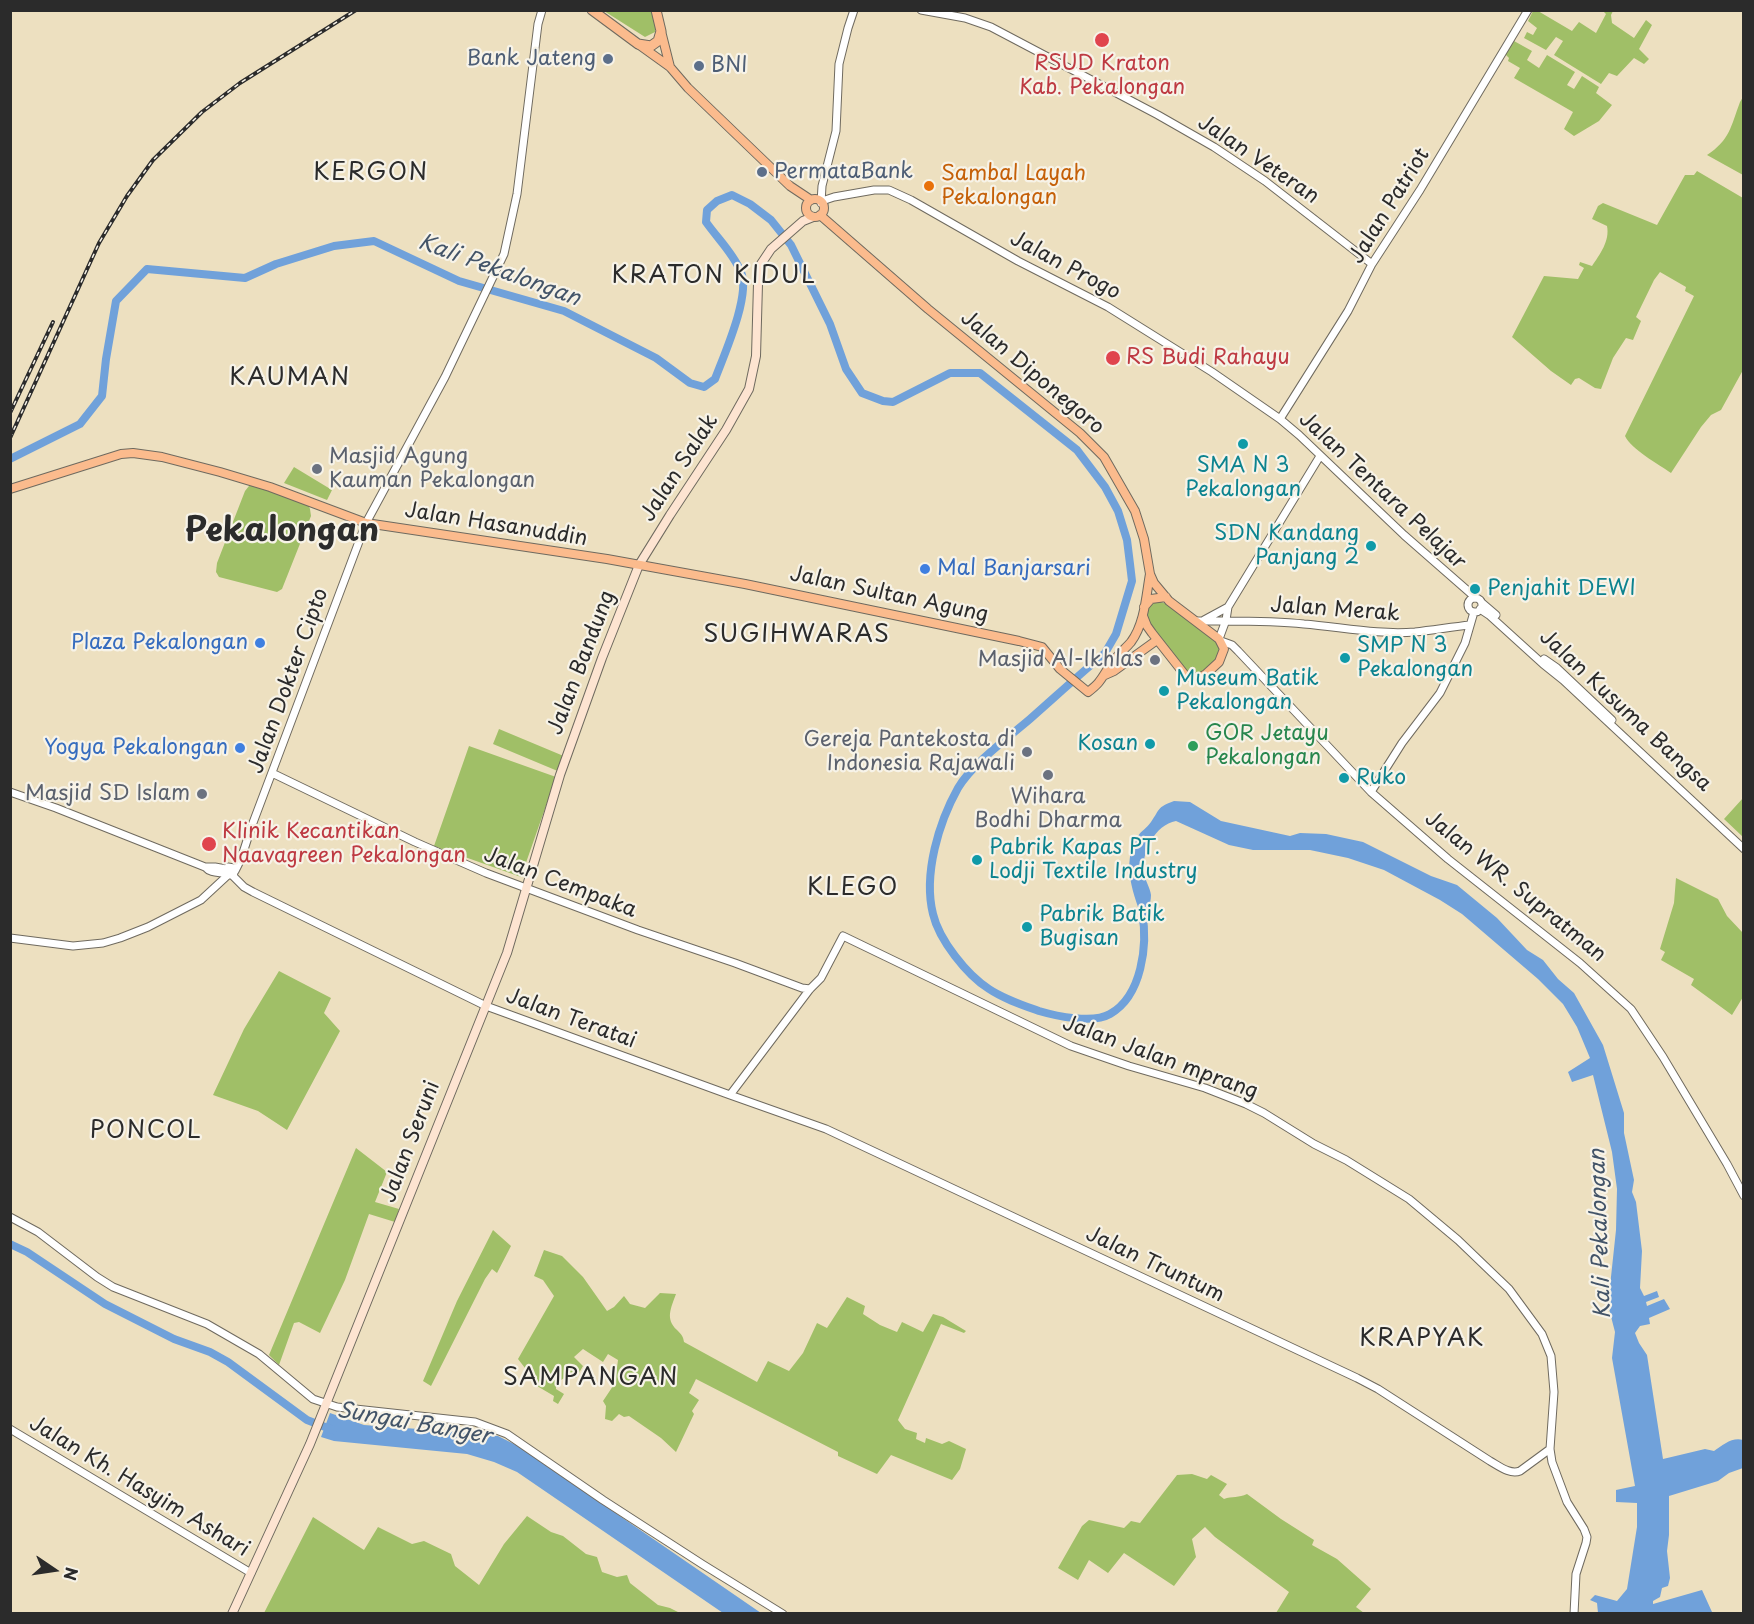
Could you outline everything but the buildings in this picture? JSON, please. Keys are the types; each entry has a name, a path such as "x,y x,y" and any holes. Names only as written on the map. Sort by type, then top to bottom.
{"highway":[{"path":"592,10 638,44 649,46 656,43 661,31 656,10"}],"main road":[{"path":"661,31 670,67"},
{"path":"638,44 670,67 689,89 815,207"},
{"name":"Jalan Salak","path":"639,565 726,430 749,389 756,356 759,271 764,257 801,224 815,207"},
{"name":"Jalan Diponegoro","path":"815,207 928,309 1080,433 1104,457 1135,511 1154,583 1166,597 1220,640"},
{"name":"Jalan Hasanuddin","path":"10,489 126,453 162,457 246,479 366,523 639,565"},
{"name":"Jalan Sultan Agung","path":"639,565 785,591 1042,647 1060,669 1088,692 1105,675"},
{"name":"Jalan Bandung","path":"527,889 560,775 639,565"},
{"path":"1105,675 1108,667 1138,629 1150,574"},
{"path":"1166,597 1151,599 1143,611 1146,626 1185,675 1201,677 1214,667 1224,650 1220,640"},
{"path":"1105,675 1157,640"},
{"name":"Jalan Seruni","path":"232,1614 326,1406 507,953 527,889"}],"street":[{"name":"Jalan Dokter Cipto","path":"230,871 241,859 366,523 445,376 499,266 509,237 518,194 537,24 542,10"},
{"path":"815,207 836,131 839,64 854,10"},
{"name":"Jalan Veteran","path":"921,10 965,18 991,27 1158,115 1244,166 1372,264"},
{"name":"Jalan Patriot","path":"1280,419 1348,311 1372,264 1420,190 1528,10"},
{"name":"Jalan Progo","path":"815,207 834,197 874,190 889,190 1018,261 1108,307 1212,372 1280,419"},
{"name":"Jalan Tentara Pelajar","path":"1280,419 1476,598 1472,598 1475,607"},
{"path":"1220,640 1228,607 1320,456"},
{"name":"Jalan Tentara Pelajar","path":"1462,587 1475,607"},
{"path":"1199,621 1228,607"},
{"path":"1371,792 1402,743 1440,693 1453,670 1468,633 1475,607"},
{"name":"Jalan Kusuma Bangsa","path":"1475,607 1511,632 1544,662 1557,668 1612,724 1743,844"},
{"name":"Jalan Kusuma Bangsa","path":"1475,607 1511,632"},
{"name":"Jalan Merak","path":"1199,621 1301,623 1376,632 1415,632 1470,623"},
{"name":"Jalan WR. Supratman","path":"1220,640 1232,645 1238,651 1371,792 1448,859 1572,956 1631,1009 1663,1057 1727,1164 1743,1196"},
{"path":"1222,655 1238,651"},
{"name":"Jalan Kusuma Bangsa","path":"1653,762 1743,849"},
{"name":"Jalan Cempaka","path":"272,773 414,842 527,889 810,989"},
{"path":"10,792 56,808 215,873 230,871"},
{"path":"10,938 73,946 103,943 120,938 148,927 201,900 230,871"},
{"name":"Jalan Teratai","path":"230,871 244,887 486,1006 730,1095"},
{"name":"Jalan Jalan mprang","path":"810,989 821,978 843,936 1071,1046 1246,1104 1346,1160 1409,1199 1458,1240 1509,1289 1542,1334 1548,1346 1553,1363 1554,1392 1550,1449 1552,1462 1562,1490 1587,1537 1576,1574 1574,1614"},
{"path":"730,1095 810,989"},
{"name":"Jalan Truntum","path":"730,1095 826,1129 1357,1378 1508,1471 1515,1473 1520,1471 1550,1449"},
{"path":"10,1217 38,1232 78,1264 113,1287 207,1324 240,1342 259,1354 309,1396 326,1406 475,1422 516,1439 603,1500 783,1614"},
{"name":"Jalan Kh. Hasyim Ashari","path":"10,1429 251,1573"}],"green space":[{"path":"604,11 652,11 655,32 645,37"},
{"path":"1533,11 1538,11 1572,31 1579,22 1596,33 1606,14 1603,11 1613,11 1612,23 1634,38 1646,20 1652,25 1639,49 1649,59 1644,64 1634,58 1617,76 1609,73 1601,84 1554,55 1563,41 1556,37 1546,50 1524,38 1527,32 1533,35 1537,28 1528,21"},
{"path":"1514,41 1532,51 1527,60 1539,68 1547,55 1575,72 1567,85 1574,89 1582,76 1599,87 1596,93 1612,105 1599,121 1574,136 1564,129 1573,112 1514,78 1520,68 1508,61 1509,58 1505,54"},
{"path":"1743,97 1743,175 1707,155 1725,138"},
{"path":"1697,171 1743,198 1743,370 1721,410 1711,415 1701,427 1671,473 1639,451 1625,436 1694,296 1685,291 1686,287 1660,272 1636,317 1641,321 1633,340 1626,338 1613,358 1601,389 1579,378 1575,379 1571,385 1512,337 1544,276 1578,279 1584,268 1579,265 1580,262 1592,266 1598,257 1606,242 1608,232 1607,226 1592,219 1598,206 1603,203 1657,225 1685,175 1694,175"},
{"path":"294,467 332,490 327,500 284,483"},
{"path":"249,486 256,486 308,504 310,509 311,516 282,589 277,592 219,577 216,572 217,563"},
{"path":"1153,602 1167,604 1216,642 1220,648 1217,660 1198,673 1186,670 1149,625 1147,612"},
{"path":"499,729 566,757 560,772 493,744"},
{"path":"469,746 556,777 521,877 434,846"},
{"path":"1743,798 1743,837 1724,819"},
{"path":"1676,878 1718,899 1727,916 1743,933 1743,997 1732,1015 1691,985 1694,979 1661,960 1665,952 1660,949 1674,903"},
{"path":"279,971 331,998 324,1013 340,1031 287,1130 258,1111 213,1095 244,1029"},
{"path":"356,1148 387,1172 375,1202 399,1209 395,1222 369,1214 345,1280 320,1333 299,1322 294,1323 279,1365 269,1355"},
{"path":"493,1230 511,1246 497,1273 492,1269 485,1279 431,1386 423,1381 457,1301"},
{"path":"544,1250 562,1256 583,1277 607,1311 624,1296 630,1304 645,1308 660,1293 676,1294 670,1317 684,1342 757,1382 768,1361 789,1371 803,1353 817,1323 827,1328 847,1297 865,1306 863,1314 897,1332 902,1322 923,1332 933,1314 943,1317 966,1331 964,1333 941,1324 898,1420 905,1429 917,1433 916,1439 925,1443 926,1438 942,1444 949,1441 966,1449 960,1469 952,1480 891,1455 877,1474 838,1456 838,1452 696,1379 689,1393 699,1400 692,1411 694,1414 676,1452 661,1438 629,1416 624,1417 619,1414 612,1421 605,1419 606,1406 603,1401 615,1383 618,1360 608,1354 603,1362 583,1349 574,1357 583,1366 576,1378 566,1377 556,1383 556,1389 564,1394 558,1404 553,1401 554,1396 537,1386 533,1373 525,1368 518,1359 554,1296 543,1280 534,1276"},
{"path":"1192,1474 1207,1479 1211,1475 1227,1484 1219,1495 1224,1499 1247,1494 1314,1540 1312,1545 1337,1559 1371,1589 1356,1607 1364,1613 1276,1613 1289,1592 1205,1527 1192,1539 1196,1557 1174,1586 1124,1553 1108,1573 1089,1560 1078,1580 1058,1568 1082,1526 1089,1520 1124,1528 1131,1521 1140,1523 1177,1475"},
{"path":"527,1516 551,1532 563,1536 586,1554 597,1557 602,1572 617,1577 627,1575 630,1583 658,1605 680,1613 264,1613 313,1517 364,1550 378,1527 412,1544 424,1541 451,1554 455,1566 479,1585 504,1544"}],"water":[{"path":"1174,801 1190,802 1221,821 1290,836 1300,833 1326,834 1363,842 1431,876 1457,885 1497,918 1527,950 1543,960 1558,979 1574,993 1603,1045 1624,1113 1624,1133 1634,1180 1632,1192 1636,1202 1642,1251 1640,1288 1644,1296 1657,1291 1659,1297 1646,1302 1647,1306 1664,1299 1670,1309 1649,1318 1650,1324 1640,1326 1635,1333 1647,1355 1663,1459 1705,1449 1714,1451 1731,1441 1743,1440 1743,1468 1729,1473 1718,1481 1669,1496 1667,1551 1670,1578 1668,1586 1662,1588 1660,1597 1653,1601 1653,1604 1702,1590 1712,1612 1598,1613 1597,1603 1590,1600 1595,1595 1617,1601 1627,1589 1637,1527 1637,1503 1616,1502 1616,1490 1635,1486 1612,1358 1615,1332 1608,1305 1616,1230 1617,1189 1612,1152 1593,1075 1572,1082 1568,1072 1590,1058 1577,1027 1563,1004 1538,979 1462,914 1384,870 1348,858 1310,850 1253,850 1229,845 1176,821 1162,828 1147,848 1144,873 1151,895 1144,923 1130,880 1130,857 1139,834 1164,805"},
{"path":"330,1413 364,1425 498,1436 518,1446 761,1613 723,1613 517,1472 494,1462 467,1454 334,1441 321,1437"}],"waterway":[{"name":"Kali Pekalongan","path":"10,459 80,424 102,396 116,301 147,269 245,278 276,264 334,246 374,241 459,281 564,311 656,358 690,383 704,387 715,379 740,310 743,282 741,272 730,252 706,222 707,210 717,201 732,195 750,204 771,220 791,245 830,324 846,369 862,393 883,401 893,402 950,373 980,373 1077,450 1105,487 1118,511 1127,540 1132,581 1116,634 1105,653 981,760 964,779 951,802 939,832 930,882 933,914 941,935 963,966 995,993 1013,1002 1046,1013 1085,1019 1103,1017 1121,1006 1136,983 1143,954 1142,912"},
{"name":"Sungai Banger","path":"10,1244 27,1252 105,1304 174,1339 210,1352 228,1362 307,1420 333,1430"}],"railway":[{"path":"10,438 99,243 127,196 153,160 202,112 240,83 356,10"},
{"path":"10,413 53,322"}],"place":[{"name":"RSUD Kraton Kab. Pekalongan","path":"1102,40"},
{"name":"Bank Jateng","path":"608,59"},
{"name":"BNI","path":"699,66"},
{"name":"PermataBank","path":"762,172"},
{"name":"Sambal Layah Pekalongan","path":"929,186"},
{"name":"RS Budi Rahayu","path":"1113,358"},
{"name":"SMA N 3 Pekalongan","path":"1243,444"},
{"name":"Masjid Agung Kauman Pekalongan","path":"317,469"},
{"name":"SDN Kandang Panjang 2","path":"1371,546"},
{"name":"Mal Banjarsari","path":"925,569"},
{"name":"Penjahit DEWI","path":"1475,589"},
{"name":"Plaza Pekalongan","path":"260,643"},
{"name":"SMP N 3 Pekalongan","path":"1345,658"},
{"name":"Masjid Al-Ikhlas","path":"1155,660"},
{"name":"Museum Batik Pekalongan","path":"1164,691"},
{"name":"Kosan","path":"1150,744"},
{"name":"GOR Jetayu Pekalongan","path":"1193,746"},
{"name":"Yogya Pekalongan","path":"240,748"},
{"name":"Gereja Pantekosta di Indonesia Rajawali","path":"1027,752"},
{"name":"Wihara Bodhi Dharma","path":"1048,775"},
{"name":"Ruko","path":"1344,778"},
{"name":"Masjid SD Islam","path":"202,794"},
{"name":"Klinik Kecantikan Naavagreen Pekalongan","path":"209,844"},
{"name":"Pabrik Kapas PT. Lodji Textile Industry","path":"977,860"},
{"name":"Pabrik Batik Bugisan","path":"1027,927"}],"district":[{"name":"KERGON","path":"371,173"},
{"name":"KRATON KIDUL","path":"714,276"},
{"name":"KAUMAN","path":"290,378"},
{"name":"Pekalongan","path":"282,532"},
{"name":"SUGIHWARAS","path":"797,635"},
{"name":"KLEGO","path":"853,888"},
{"name":"PONCOL","path":"146,1131"},
{"name":"KRAPYAK","path":"1422,1339"},
{"name":"SAMPANGAN","path":"591,1378"}]}
